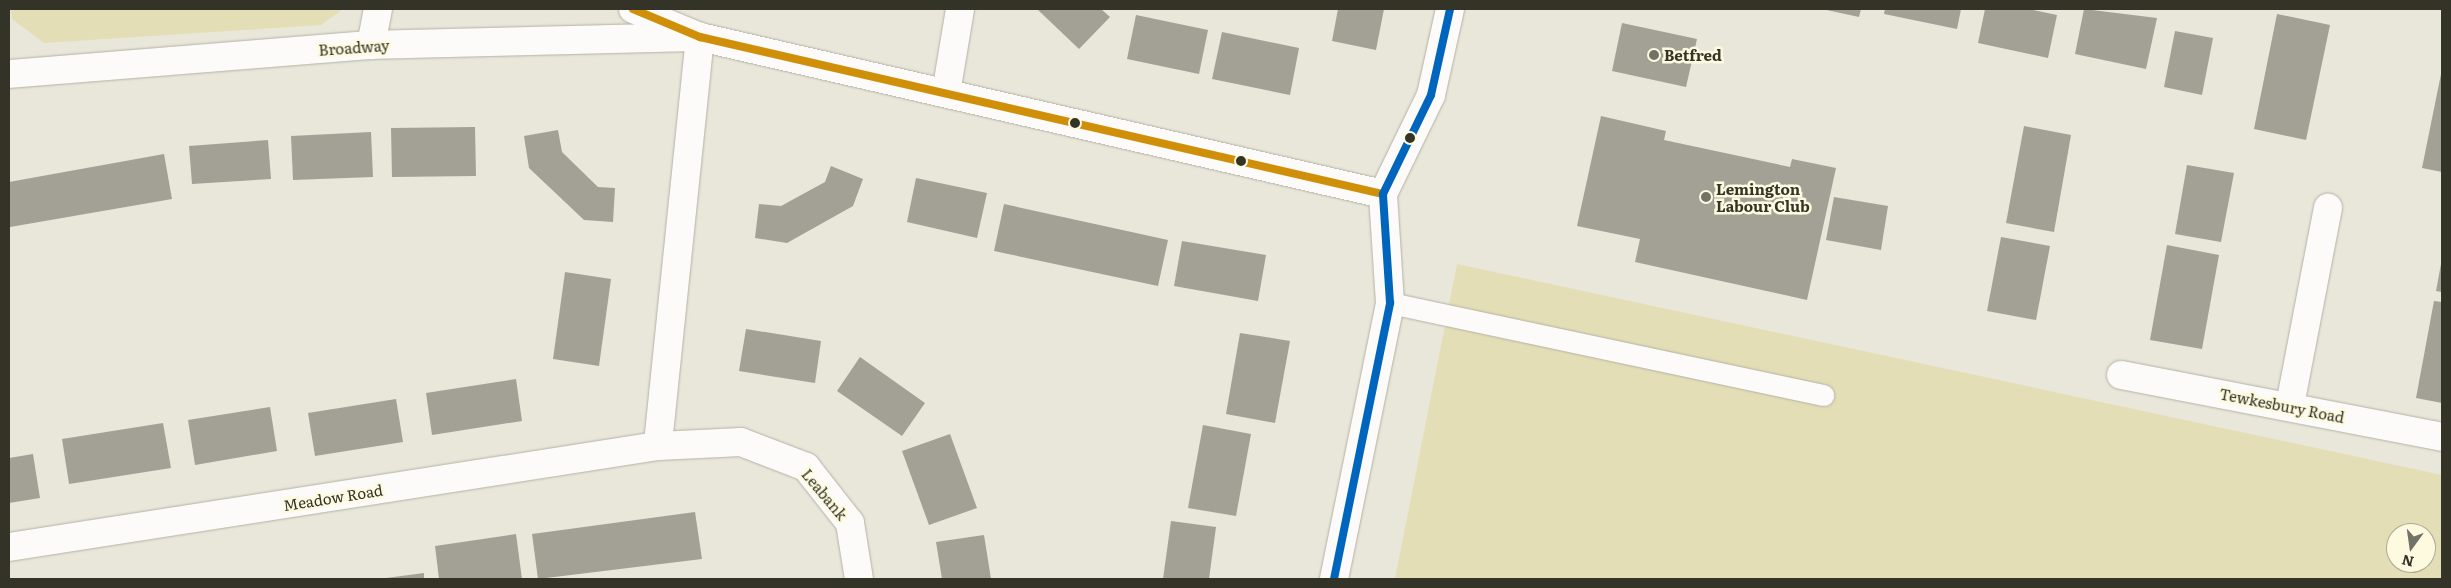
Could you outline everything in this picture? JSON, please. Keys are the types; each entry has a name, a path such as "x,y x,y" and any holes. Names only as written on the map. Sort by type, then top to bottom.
{"street":[{"path":"371,45 378,9"},
{"path":"633,9 700,37 946,92 1383,194"},
{"path":"946,92 960,9"},
{"path":"1334,579 1390,303 1383,194 1431,96 1450,9"},
{"path":"658,446 700,37"},
{"name":"Broadway","path":"9,74 371,45 700,37"},
{"path":"2290,405 2328,208"},
{"name":"Tewkesbury Road","path":"2121,375 2290,405 2442,437"},
{"name":"Leabank","path":"658,446 741,442 806,467 850,523 859,579"},
{"name":"Meadow Road","path":"9,547 658,446"}],"lane":[{"path":"1390,303 1823,395"}],"shaded area":[{"path":"11,9 343,9 321,25 44,43 12,19"},
{"path":"1457,264 2442,475 2442,579 1395,579"}],"building":[{"path":"1037,9 1101,9 1110,17 1079,49"},
{"path":"1338,9 1384,9 1376,50 1332,41"},
{"path":"1822,9 1861,9 1859,17"},
{"path":"1885,9 1961,9 1957,29 1884,14"},
{"path":"1985,9 2028,9 2057,15 2048,58 1978,43"},
{"path":"2084,9 2157,18 2146,69 2075,54"},
{"path":"2277,14 2330,25 2306,140 2254,129"},
{"path":"1136,15 1208,30 1199,74 1127,59"},
{"name":"Betfred","path":"1622,23 1697,39 1686,87 1612,71"},
{"path":"2175,31 2213,38 2202,95 2164,87"},
{"path":"1222,32 1299,48 1290,95 1212,79"},
{"path":"2442,74 2442,172 2422,168"},
{"name":"Lemington Labour Club","path":"1601,116 1666,131 1664,140 1790,167 1792,159 1836,168 1807,300 1635,262 1640,239 1577,226"},
{"path":"2024,126 2071,135 2054,232 2006,223"},
{"path":"475,127 476,176 392,177 391,128"},
{"path":"558,130 562,152 598,187 615,188 613,222 584,220 529,168 524,136"},
{"path":"371,132 373,177 293,180 291,136"},
{"path":"268,140 271,179 192,184 189,146"},
{"path":"164,154 172,199 10,227 9,182"},
{"path":"2187,165 2234,173 2221,242 2175,234"},
{"path":"831,166 863,179 853,206 787,243 755,238 759,204 781,206 825,182"},
{"path":"916,178 987,193 977,238 907,222"},
{"path":"1834,197 1888,206 1881,250 1826,240"},
{"path":"1004,204 1168,240 1158,286 994,251"},
{"path":"2001,237 2050,246 2036,320 1987,311"},
{"path":"1182,241 1266,255 1258,301 1174,286"},
{"path":"2167,245 2219,255 2202,349 2150,340"},
{"path":"2442,264 2442,292 2436,291"},
{"path":"565,272 611,279 599,366 553,359"},
{"path":"2434,301 2442,302 2442,403 2416,398"},
{"path":"746,329 821,341 815,383 739,371"},
{"path":"1240,333 1290,341 1275,423 1226,414"},
{"path":"860,357 925,403 902,436 837,391"},
{"path":"516,379 522,421 432,435 426,393"},
{"path":"396,399 403,442 315,456 308,413"},
{"path":"270,407 277,451 195,465 188,420"},
{"path":"163,423 171,468 69,484 62,439"},
{"path":"1203,425 1251,434 1236,516 1188,508"},
{"path":"950,434 977,508 929,525 902,451"},
{"path":"33,454 40,498 9,503 9,458"},
{"path":"695,512 702,559 538,579 532,534"},
{"path":"1171,521 1216,527 1209,579 1163,579"},
{"path":"516,534 522,579 439,579 435,546"},
{"path":"984,535 991,579 942,579 936,542"},
{"path":"424,573 424,579 386,579 386,578"}],"transit line":[{"path":"633,9 700,37 1383,194"},
{"path":"1334,579 1390,303 1383,194 1431,95 1450,9"}],"place":[{"name":"Betfred","path":"1654,55"},
{"name":"Lemington Labour Club","path":"1706,197"}]}
